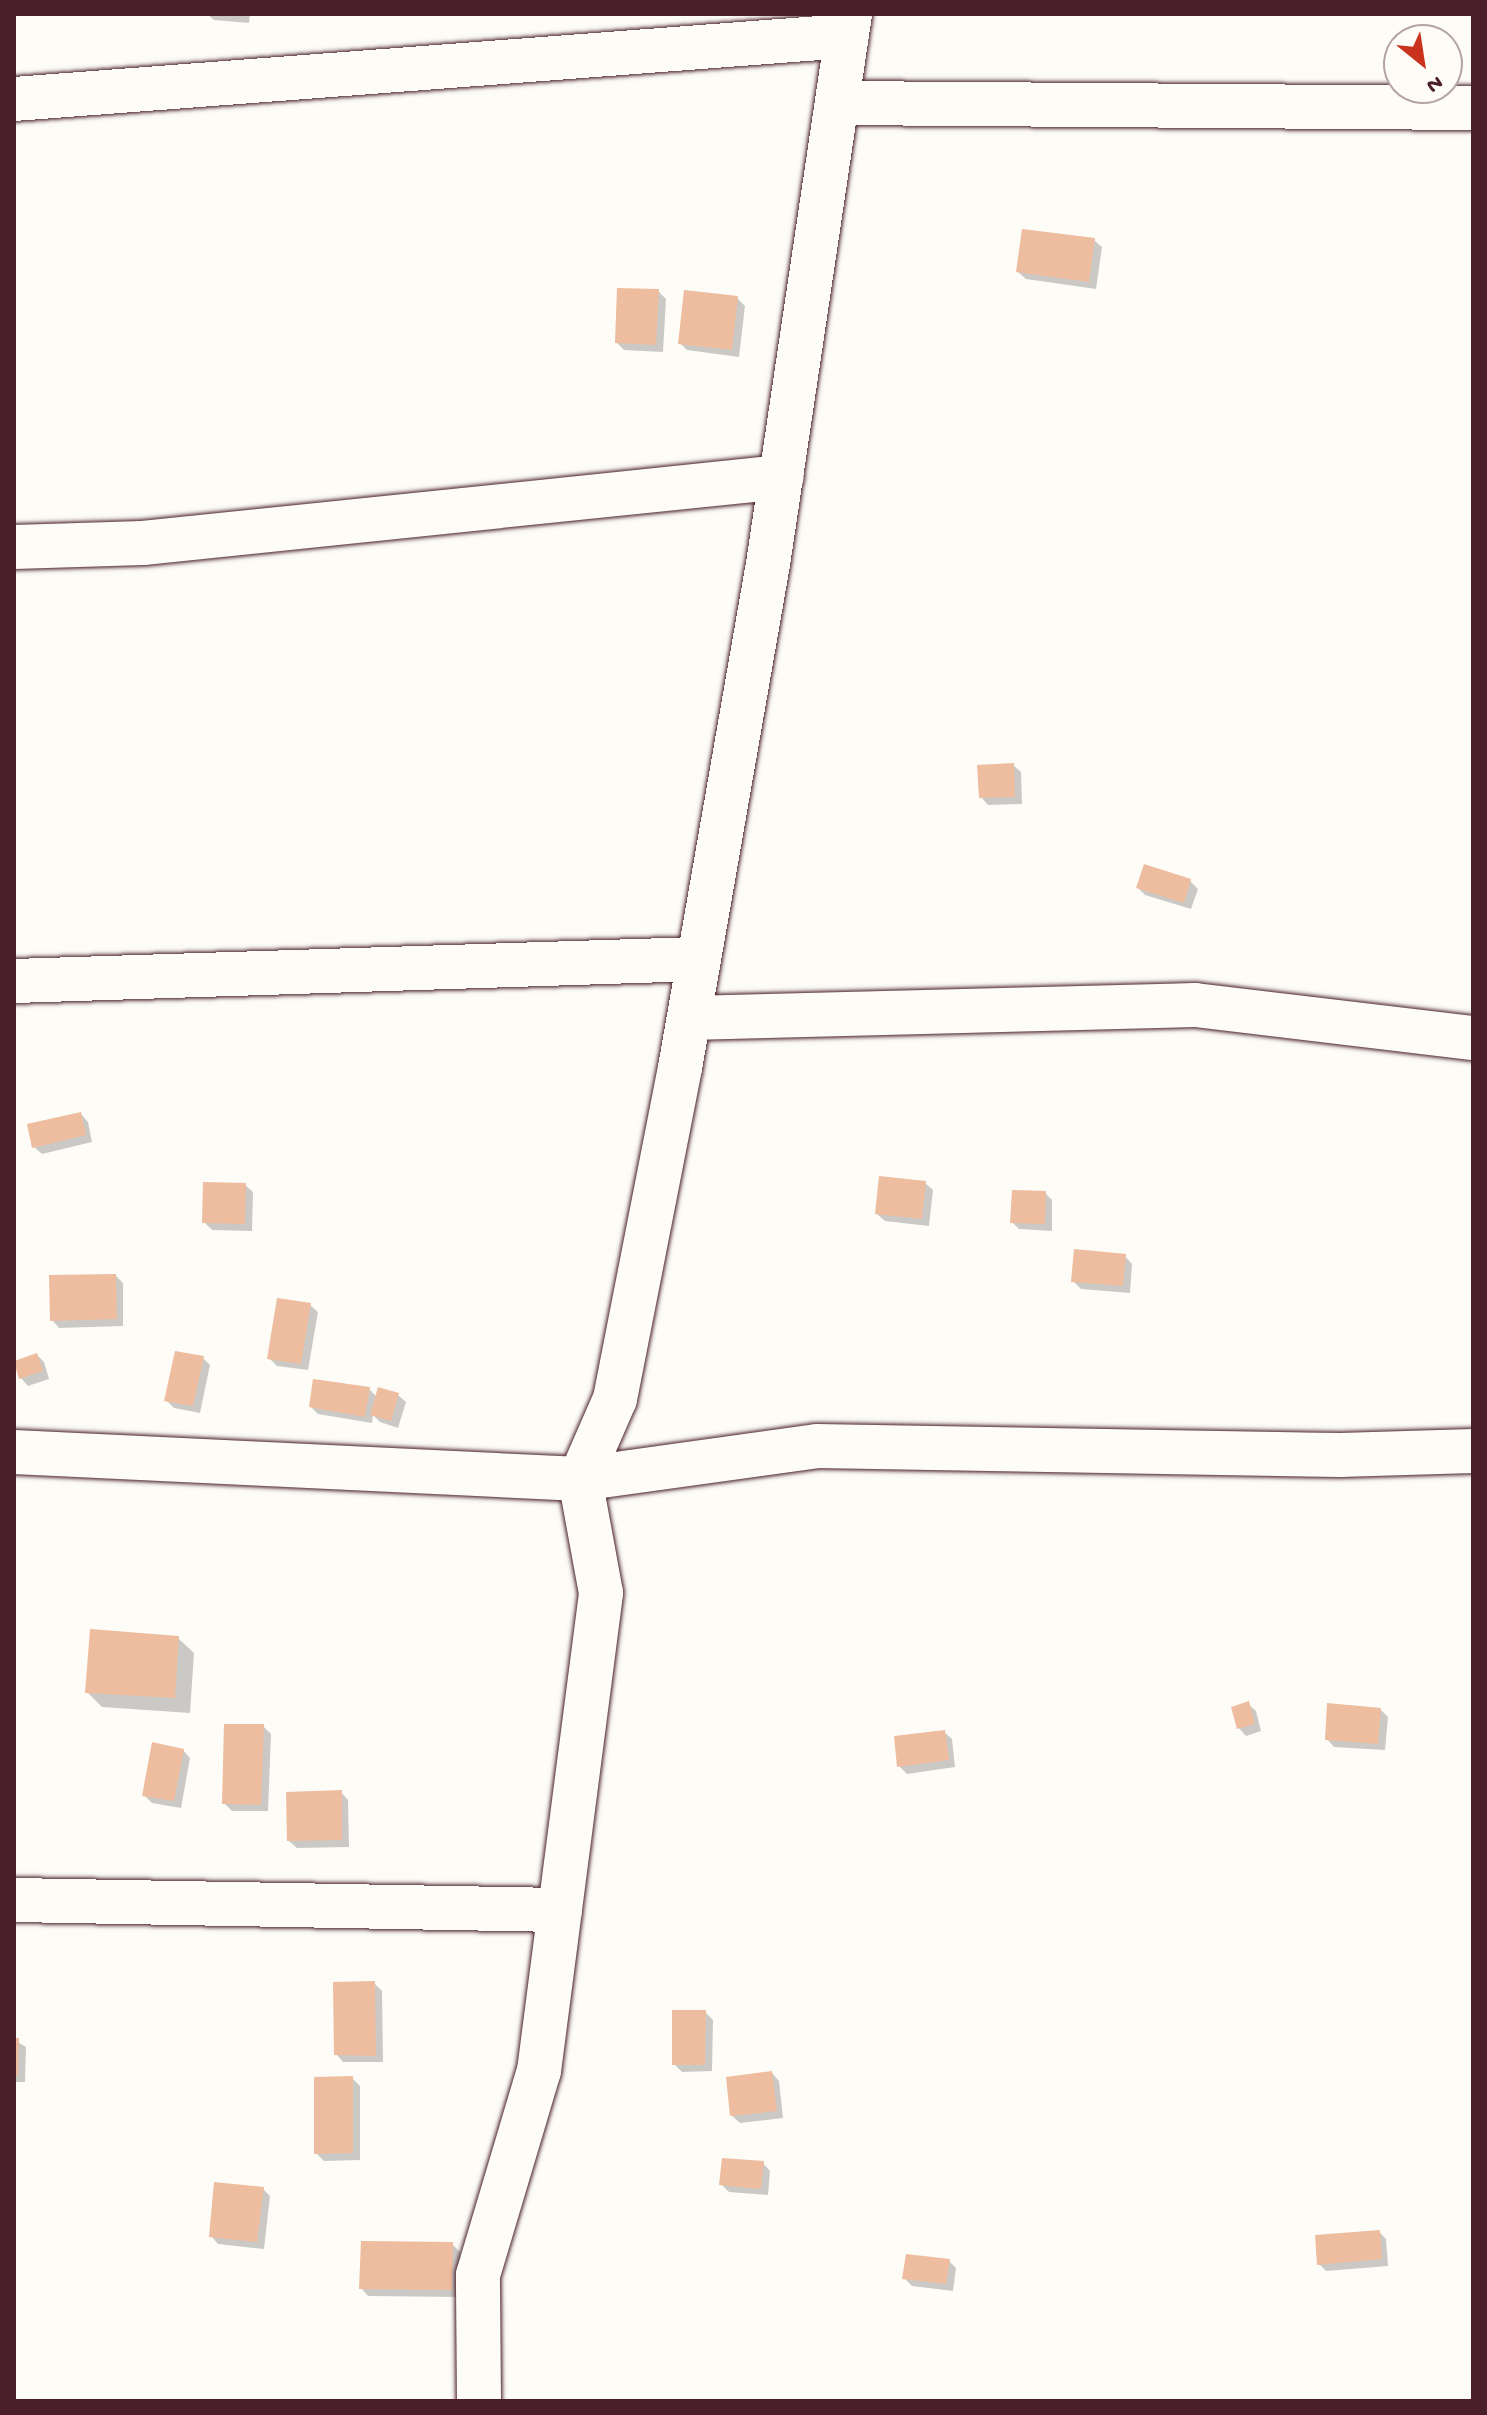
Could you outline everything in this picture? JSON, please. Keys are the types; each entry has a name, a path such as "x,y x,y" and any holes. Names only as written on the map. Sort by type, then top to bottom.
{"street":[{"path":"14,99 849,25 782,477 689,1018 615,1399 580,1479 601,1593 539,2071 478,2275 479,2401"},
{"path":"838,103 1473,108"},
{"path":"14,547 143,543 782,477"},
{"path":"14,981 699,959"},
{"path":"689,1018 1195,1005 1473,1038"},
{"path":"14,1452 580,1479 817,1446 1340,1455 1473,1451"},
{"path":"14,1900 560,1910"}],"building":[{"path":"1022,229 1095,238 1089,282 1016,272"},
{"path":"617,288 659,289 656,345 615,343"},
{"path":"684,290 738,296 732,350 678,344"},
{"path":"1014,763 1015,797 979,798 977,765"},
{"path":"1144,864 1191,879 1184,903 1136,888"},
{"path":"81,1112 86,1135 32,1148 27,1124"},
{"path":"879,1176 926,1181 922,1219 875,1214"},
{"path":"203,1182 246,1183 245,1224 202,1223"},
{"path":"1012,1190 1046,1191 1045,1224 1010,1223"},
{"path":"1074,1249 1126,1254 1123,1286 1071,1282"},
{"path":"116,1274 117,1319 50,1321 49,1275"},
{"path":"277,1298 311,1303 301,1364 267,1359"},
{"path":"175,1351 204,1356 193,1406 164,1401"},
{"path":"37,1353 43,1371 19,1379 14,1361"},
{"path":"313,1379 370,1387 365,1417 309,1407"},
{"path":"378,1387 399,1393 391,1421 370,1415"},
{"path":"90,1629 179,1636 175,1698 85,1693"},
{"path":"1249,1701 1255,1724 1237,1729 1231,1707"},
{"path":"1327,1703 1381,1708 1378,1744 1325,1740"},
{"path":"224,1724 264,1724 261,1805 222,1804"},
{"path":"945,1730 949,1760 897,1767 894,1736"},
{"path":"152,1742 184,1749 174,1801 142,1796"},
{"path":"342,1790 342,1840 287,1841 286,1792"},
{"path":"375,1981 376,2056 334,2055 333,1982"},
{"path":"672,2010 706,2010 705,2065 672,2065"},
{"path":"14,2038 19,2038 18,2076 14,2076"},
{"path":"772,2071 777,2111 730,2116 726,2077"},
{"path":"353,2076 353,2153 314,2154 314,2077"},
{"path":"722,2158 764,2161 761,2189 719,2185"},
{"path":"214,2182 264,2187 257,2242 209,2237"},
{"path":"1380,2230 1382,2259 1317,2265 1315,2235"},
{"path":"361,2241 453,2242 452,2290 359,2289"},
{"path":"906,2254 950,2259 946,2284 902,2279"}]}
